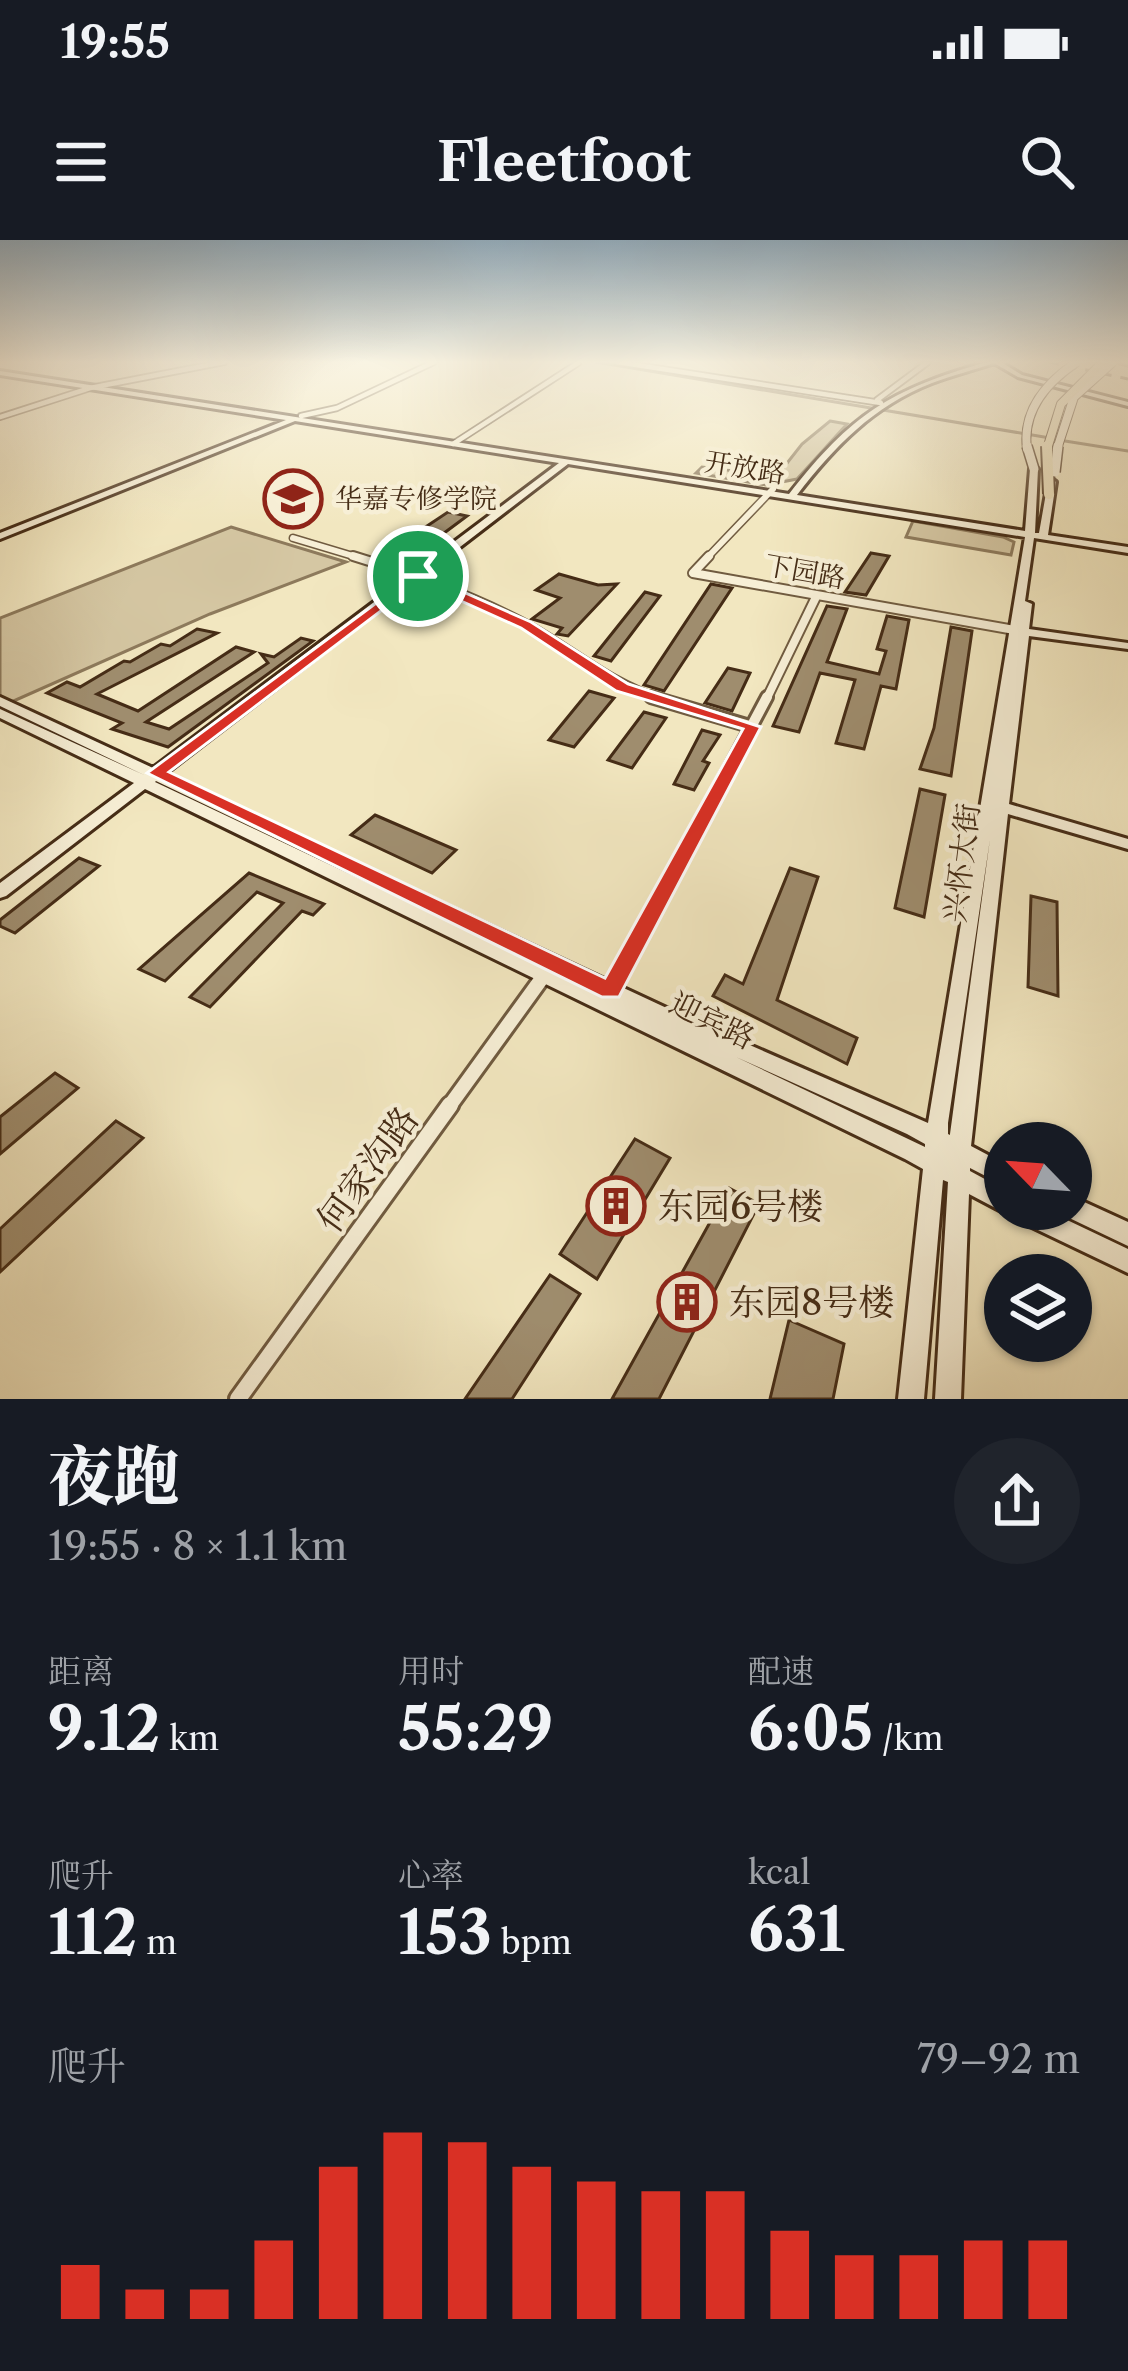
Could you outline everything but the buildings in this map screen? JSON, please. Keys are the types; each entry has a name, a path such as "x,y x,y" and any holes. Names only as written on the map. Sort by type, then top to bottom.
{"highway":[{"path":"1034,469 1041,416"},
{"path":"1048,494 1052,416"}],"main road":[{"name":"开放路","path":"285,416 1128,548"},
{"name":"开放路","path":"286,416 298,418"},
{"path":"793,495 827,447 864,416"},
{"name":"兴怀大街","path":"1029,416 1023,440 1034,469 1035,533"},
{"name":"兴怀大街","path":"948,1399 960,1165 996,804 1018,631 1035,533 1055,472 1061,416"},
{"path":"0,536 298,418"},
{"name":"开放路","path":"455,442 771,491"},
{"path":"0,892 567,461"},
{"path":"1018,631 1128,646"},
{"name":"迎宾路","path":"0,701 545,974 935,1151"},
{"name":"迎宾路","path":"0,712 610,991 935,1151 984,1185"},
{"path":"996,804 1128,844"},
{"name":"兴怀大街","path":"911,1399 935,1151 996,804"},
{"name":"迎宾路","path":"960,1165 984,1170"},
{"path":"1092,1217 1128,1234"},
{"path":"1063,1230 1128,1261"}],"street":[{"path":"298,418 305,416"},
{"path":"455,442 495,416"},
{"name":"下园路","path":"771,491 693,573 1018,631"},
{"path":"293,538 418,576 526,625 622,688 753,727"},
{"path":"610,991 753,727 816,597"},
{"name":"何家沟路","path":"238,1399 545,974"}],"shaded area":[{"path":"830,421 847,424 797,479 766,485 696,473 702,467 777,476 802,444"},
{"path":"913,521 1003,537 1014,542 1011,555 906,537"},
{"path":"231,527 346,562 210,614 0,707 0,618"}],"waterway":[{"path":"919,416 1050,438"},
{"path":"1065,441 1128,451"}],"place":[{"name":"华嘉专修学院","path":"293,499"},
{"name":"东园6号楼","path":"616,1206"},
{"name":"东园8号楼","path":"687,1302"}],"route":[{"path":"418,576 526,625 622,688 753,727 610,991 156,773 418,576"}]}
